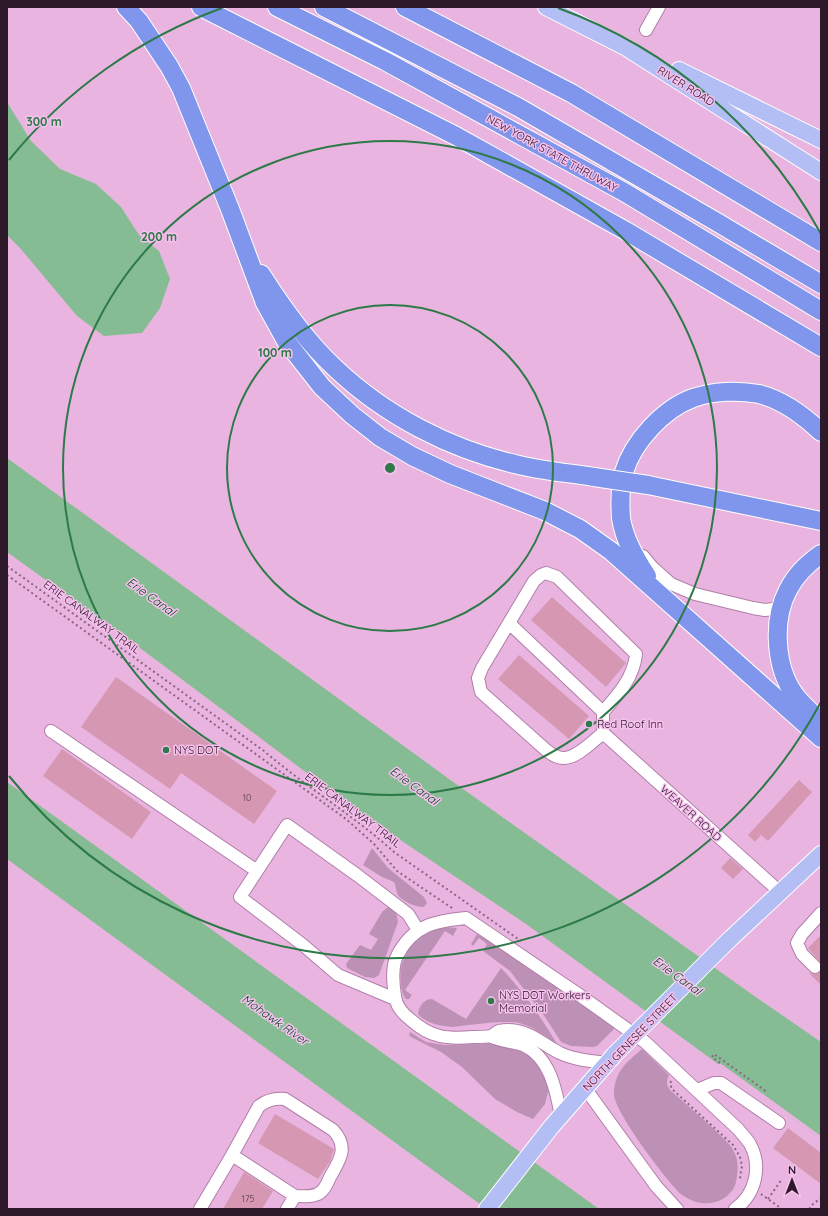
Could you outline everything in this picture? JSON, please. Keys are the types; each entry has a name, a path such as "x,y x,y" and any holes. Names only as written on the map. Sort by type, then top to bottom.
{"highway":[{"path":"126,7 139,21 169,66 181,88 243,244 264,303 286,341 322,387 352,415 380,437 412,456 450,474 545,511 580,529 611,551 821,738"},
{"path":"201,7 456,136 626,231 821,347"},
{"name":"NEW YORK STATE THRUWAY","path":"277,7 385,62 617,188 821,311"},
{"name":"NEW YORK STATE THRUWAY","path":"324,7 518,107 821,284"},
{"path":"405,7 571,93 821,242"},
{"path":"243,244 293,321 333,367 389,410 435,436 476,453 519,466 648,485 821,521"},
{"path":"662,598 639,564 628,543 622,519 620,500 624,472 631,456 646,433 668,412 692,398 713,393 741,391 760,394 787,405 808,420 821,432"},
{"path":"821,554 798,575 788,590 781,608 778,648 783,671 795,695 821,722"}],"main road":[{"name":"RIVER ROAD","path":"546,7 625,47 821,172"},
{"path":"625,47 659,60 821,140"},
{"name":"NORTH GENESEE STREET","path":"486,1209 556,1121 611,1059 728,941 821,854"}],"street":[{"path":"646,30 660,7"},
{"path":"622,519 634,543 652,567 671,584 695,594 753,608 766,610 781,608"},
{"path":"546,573 557,577 632,648 636,654 635,665 629,678 617,696 603,712 603,733 580,752 571,757 556,757 546,750 481,692 478,678 482,668 534,581 541,575 546,573"},
{"path":"509,623 603,712"},
{"path":"51,731 258,871"},
{"name":"WEAVER ROAD","path":"603,733 780,892"},
{"path":"395,999 338,975 303,945 240,897 287,825 408,914 418,930"},
{"path":"814,967 802,954 797,943 802,934 821,913"},
{"path":"611,1059 572,1057 560,1053 536,1038 518,1031 500,1031 490,1036 454,1038 437,1036 420,1028 402,1013 395,999 393,981 396,958 403,944 418,930 434,923 466,918 578,994 645,1042 738,1129 750,1144 756,1162 756,1177 749,1195 735,1209"},
{"path":"490,1036 499,1040 523,1045 540,1058 547,1068 556,1090 556,1121"},
{"path":"697,1090 714,1083 721,1083 779,1123"},
{"path":"585,1088 656,1186 677,1209"},
{"path":"200,1209 232,1155 258,1106 266,1101 275,1098 285,1099 333,1130 338,1135 342,1147 341,1158 322,1191 312,1196 295,1196 232,1155"},
{"path":"287,1209 295,1196"}],"path":[{"name":"ERIE CANALWAY TRAIL","path":"7,566 264,751 287,770 375,835 394,852 526,944"},
{"path":"7,575 346,819 374,844 397,871 466,918"},
{"path":"720,1063 712,1057 714,1054 767,1092"},
{"path":"672,1079 670,1084 672,1089 733,1145 740,1157 742,1166 740,1177 744,1180"},
{"path":"768,1199 782,1178"},
{"path":"758,1192 782,1209"},
{"path":"809,1209 821,1198"}],"shaded area":[{"path":"372,848 388,868 424,897 427,903 424,907 414,905 403,900 397,894 394,882 382,877 363,865"},
{"path":"389,906 396,912 398,922 379,975 374,978 365,977 347,968 346,964 360,945 371,950 378,939 369,934 382,912"},
{"path":"444,927 457,928 453,936 445,931 405,990 412,995 409,999 406,999 401,983 401,971 407,953 419,939 426,934"},
{"path":"477,934 531,966 616,1027 597,1046 571,1046 561,1042 545,1017 510,971 483,951 487,944 479,938 473,946 471,944"},
{"path":"501,968 531,1004 557,1044 524,1024 495,1022 453,1027 430,1022 418,1014 419,1008 422,1004 429,999 432,999 466,1019"},
{"path":"410,1032 426,1042 444,1045 494,1043 522,1049 540,1065 549,1088 545,1104 533,1119 517,1112 495,1099 462,1067 441,1052 411,1037 409,1035"},
{"path":"642,1049 669,1075 667,1083 671,1091 715,1130 733,1150 738,1169 737,1179 733,1189 723,1199 711,1203 702,1203 693,1201 682,1195 642,1146 622,1114 614,1093 615,1085 622,1068"}],"water":[{"path":"7,102 31,141 60,169 96,184 121,207 139,235 159,251 170,279 160,308 142,333 104,336 77,316 20,248 7,235"},
{"name":"Erie Canal","path":"7,458 456,784 821,1042 821,1139 526,924 363,815 144,651 7,552"},
{"name":"Mohawk River","path":"7,782 599,1209 487,1209 445,1179 7,859"}],"pier":[{"path":"720,1063 821,1136 821,1139 718,1065"}],"building":[{"path":"552,597 626,663 606,687 531,620"},
{"path":"519,655 589,716 569,739 498,679"},
{"name":"NYS DOT","path":"116,677 277,791 254,824 181,773 170,789 81,727"},
{"path":"62,749 151,812 132,839 43,776"},
{"path":"799,780 812,792 768,841 761,835 755,842 748,835"},
{"path":"730,858 743,869 733,879 721,868"},
{"path":"821,935 821,963 808,948"},
{"path":"821,971 821,985 809,973 817,974"},
{"path":"275,1114 334,1149 330,1161 318,1179 258,1143"},
{"path":"788,1128 821,1153 821,1184 773,1148"},
{"path":"244,1172 273,1191 262,1209 223,1209"}],"place":[{"name":"Red Roof Inn","path":"589,724"},
{"name":"NYS DOT","path":"166,750"},
{"name":"NYS DOT Workers Memorial","path":"491,1001"}]}
